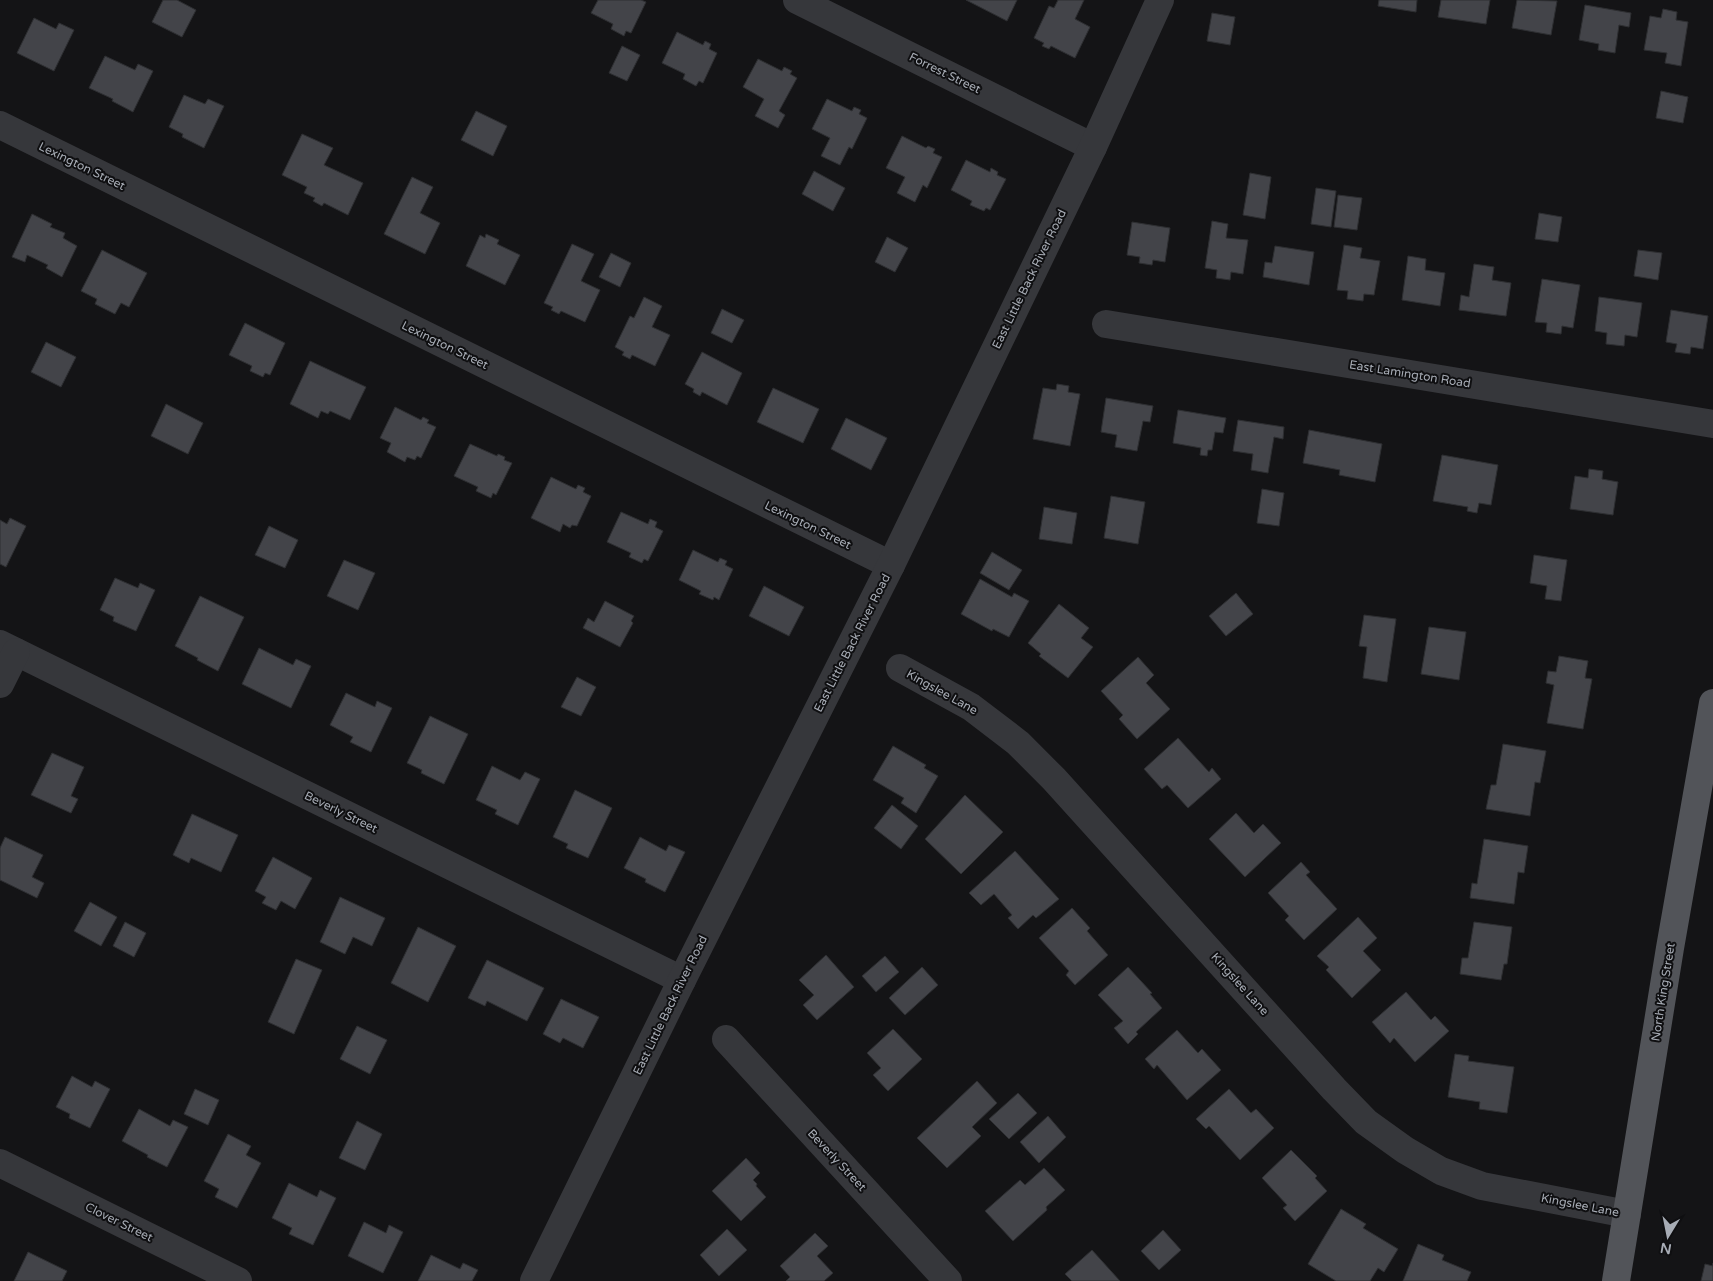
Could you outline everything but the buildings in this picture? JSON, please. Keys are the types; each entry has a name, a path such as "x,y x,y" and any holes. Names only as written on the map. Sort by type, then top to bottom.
{"main road":[{"name":"North King Street","path":"1616,1281 1670,948 1713,703"}],"street":[{"name":"Forrest Street","path":"797,0 1093,147"},
{"name":"East Little Back River Road","path":"534,1281 682,980 891,566 1093,147 1160,0"},
{"name":"Lexington Street","path":"0,125 891,566"},
{"name":"East Lamington Road","path":"1106,324 1713,424"},
{"name":"Beverly Street","path":"8,648 682,980"},
{"path":"0,684 8,648"},
{"name":"Kingslee Lane","path":"900,668 971,707 1018,743 1054,779 1366,1122 1404,1150 1442,1171 1482,1186 1627,1214"},
{"name":"Beverly Street","path":"726,1039 948,1281"},
{"name":"Clover Street","path":"0,1162 238,1281"}]}
